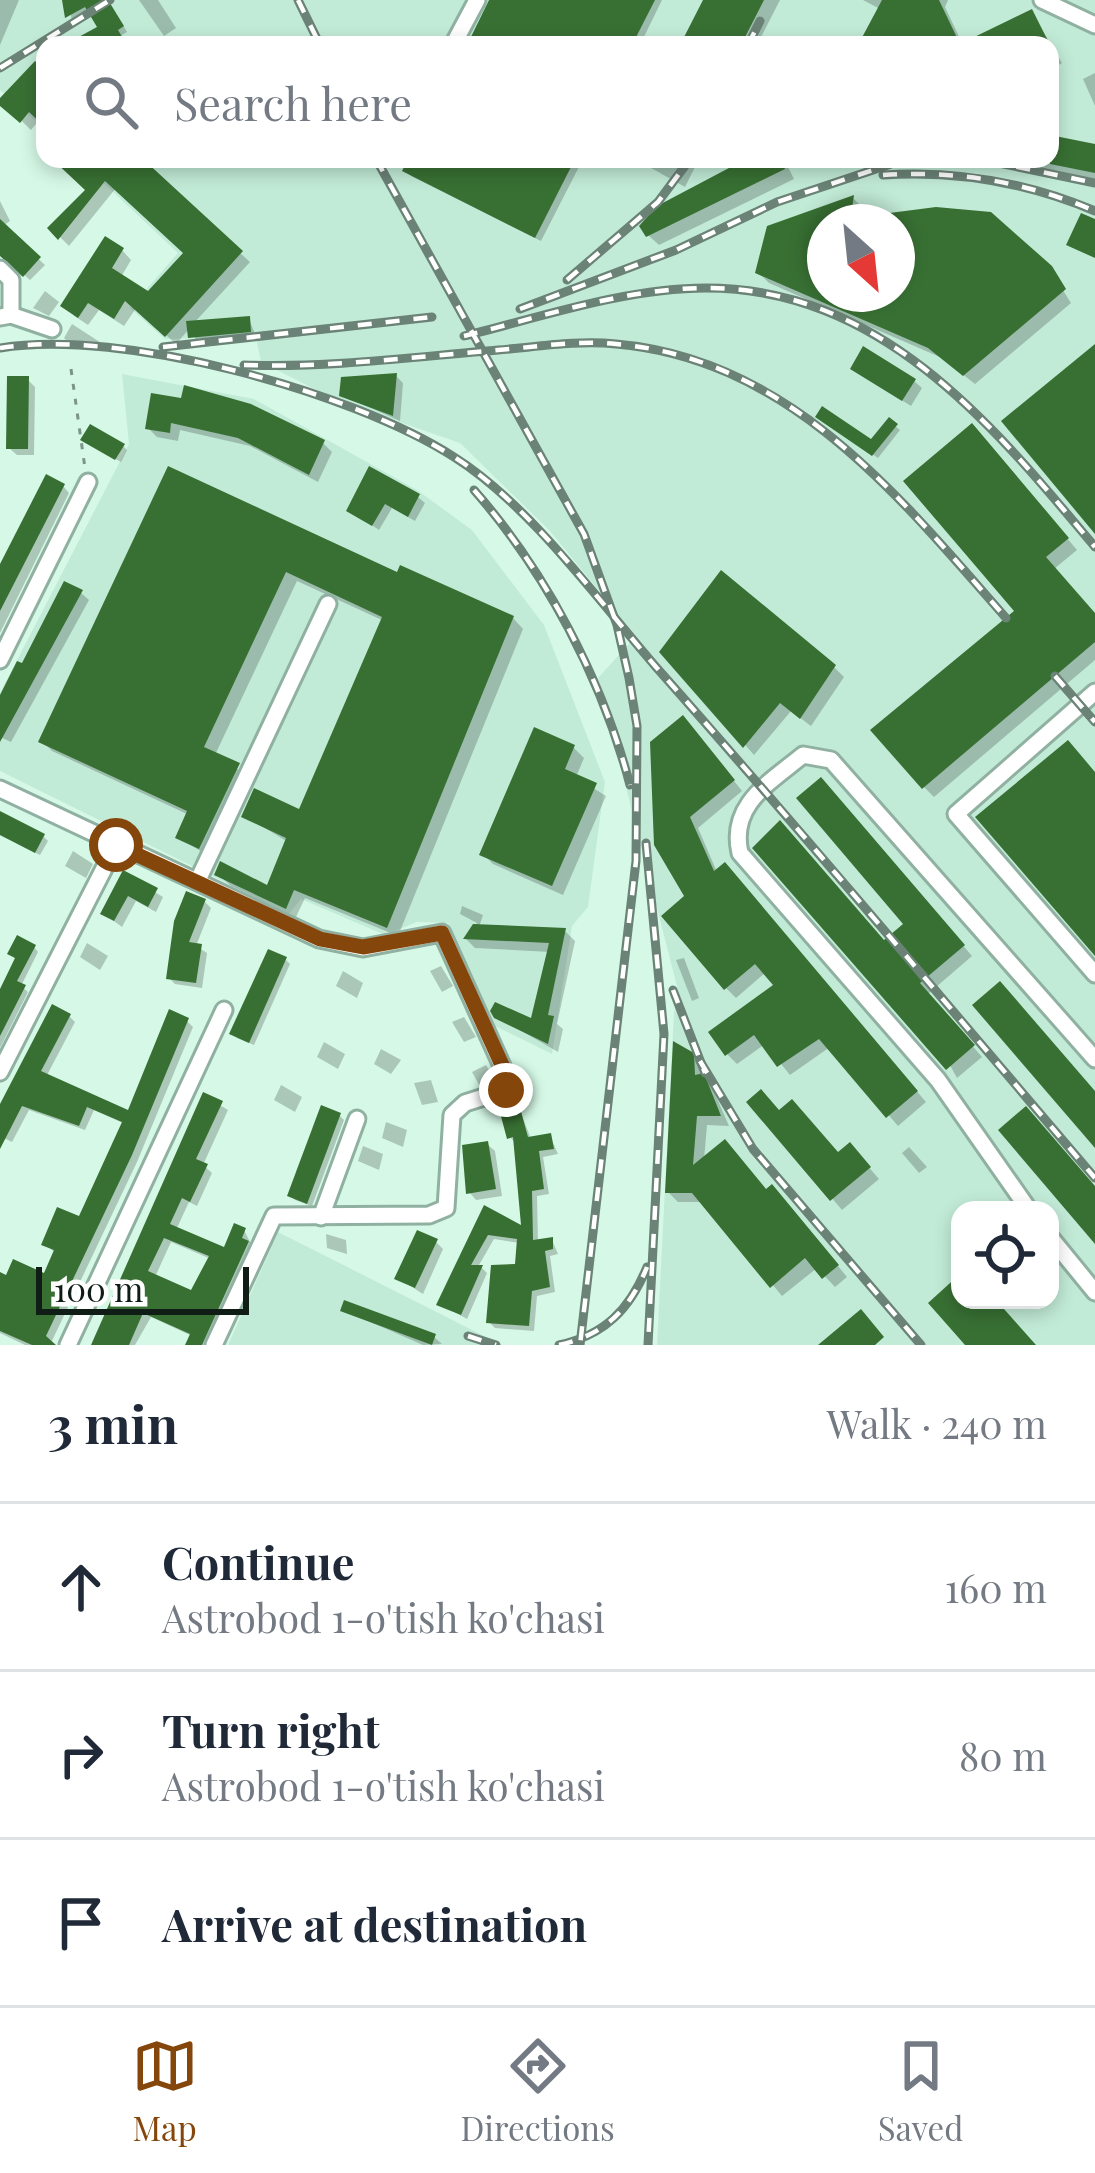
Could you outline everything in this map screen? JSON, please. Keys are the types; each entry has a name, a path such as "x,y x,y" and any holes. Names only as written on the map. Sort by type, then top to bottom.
{"street":[{"path":"458,36 477,0"},
{"path":"1042,0 1095,25"},
{"path":"0,268 11,280 6,316 52,329"},
{"path":"0,660 88,482"},
{"path":"198,880 328,604"},
{"path":"1095,692 956,814 1095,974"},
{"path":"1023,1201 938,1080 740,853 735,830 743,808 803,755 831,760 1095,1059"},
{"path":"0,789 320,939 377,946 442,933 507,1076 508,1087 502,1093 465,1103 452,1115 450,1202 442,1212 321,1217 284,1211 274,1216 214,1345"},
{"path":"0,1072 116,845"},
{"path":"68,1345 224,1010"},
{"path":"321,1217 357,1119"},
{"path":"1059,1248 1095,1292"}],"path":[{"path":"71,369 75,426 88,482"}],"shaded area":[{"path":"0,0 1095,0 1095,1345 657,1345 674,1012 680,998 598,678 636,636 549,530 460,443 336,400 261,362 256,337 165,339 130,308 178,253 88,168 1059,168 1059,36 36,36 36,121 0,90"},
{"path":"122,374 254,399 417,490 472,530 544,625 605,782 588,907 572,926 552,1054 487,1022 448,923 417,922 385,935 301,899 289,914 0,771 0,693 129,444"},
{"path":"278,1232 502,1345 228,1345"}],"building":[{"path":"62,0 108,0 124,26 118,30 122,36 80,36 97,27 85,7 65,18"},
{"path":"489,0 655,0 637,36 471,36"},
{"path":"703,0 764,0 746,36 685,36"},
{"path":"882,0 939,0 956,36 863,36"},
{"path":"1032,9 1046,36 976,36"},
{"path":"36,62 36,119 29,112 20,123 0,106 0,98"},
{"path":"1059,137 1095,144 1095,173 1059,166"},
{"path":"62,168 153,168 243,251 165,337 125,301 114,319 88,303 78,318 60,306 105,236 124,248 112,268 148,291 183,253 105,181 58,240 47,228 85,190"},
{"path":"404,168 570,168 535,238"},
{"path":"729,168 785,169 646,237 639,226 657,206"},
{"path":"854,195 853,204 829,204"},
{"path":"915,210 991,212 1052,266 1066,289 963,376 928,348 845,312 915,312"},
{"path":"807,212 807,296 755,273 767,226"},
{"path":"1081,213 1095,219 1095,258 1066,245"},
{"path":"0,219 41,257 23,277 0,256"},
{"path":"250,316 251,332 188,338 186,321"},
{"path":"1095,344 1095,534 1001,421"},
{"path":"863,346 916,379 902,401 850,369"},
{"path":"397,373 393,416 339,396 341,377"},
{"path":"7,376 29,376 28,449 6,449"},
{"path":"184,385 251,404 325,440 309,475 238,438 171,423 170,433 145,429 151,393 181,398"},
{"path":"822,406 871,439 889,417 898,424 872,456 815,417"},
{"path":"972,423 1069,538 1046,557 1095,613 1095,642 922,789 870,730 1014,611 903,481"},
{"path":"90,424 125,444 115,460 80,440"},
{"path":"168,466 397,572 400,565 514,616 387,928 294,890 286,909 214,875 220,861 267,885 286,838 241,817 254,788 299,809 382,617 286,572 204,747 240,763 199,849 175,838 187,811 38,742"},
{"path":"369,466 420,494 408,517 385,504 372,526 346,511"},
{"path":"46,474 65,484 0,611 0,564"},
{"path":"721,570 836,665 800,719 780,703 743,748 659,652"},
{"path":"64,581 83,590 0,742 0,695"},
{"path":"683,715 735,780 690,817 714,871 725,862 918,1091 886,1118 819,1039 777,1067 754,1035 725,1056 708,1032 773,985 755,964 724,990 661,916 684,896 654,845 650,742"},
{"path":"534,727 575,745 565,769 597,783 552,886 479,855"},
{"path":"1068,740 1095,772 1095,956 975,817"},
{"path":"821,777 965,945 920,983 975,1045 946,1070 752,848 780,820 884,940 903,924 796,798"},
{"path":"0,811 45,834 35,853 0,835"},
{"path":"123,870 158,888 148,907 128,896 114,921 100,914"},
{"path":"186,891 206,899 189,942 202,944 196,983 166,979 174,921"},
{"path":"473,924 566,928 548,1015 554,1016 548,1044 494,1018 490,1011 495,1002 531,1018 549,943 463,939"},
{"path":"17,935 36,945 17,981 26,985 0,1036 0,989 15,958 7,954"},
{"path":"268,949 287,957 249,1043 229,1034"},
{"path":"1000,981 1095,1091 1095,1148 972,1005"},
{"path":"52,1004 71,1014 41,1071 128,1110 169,1009 189,1018 132,1155 46,1336 56,1345 32,1345 0,1331 0,1272 6,1275 13,1259 44,1273 54,1250 41,1245 57,1207 79,1216 122,1122 87,1107 79,1126 22,1106 0,1149 0,1104"},
{"path":"673,1041 694,1053 695,1075 704,1073 721,1116 697,1116 693,1165 725,1139 766,1189 772,1184 839,1265 822,1279 805,1258 770,1288 692,1193 665,1193"},
{"path":"761,1089 779,1110 792,1099 838,1152 850,1142 871,1167 830,1201 746,1102"},
{"path":"203,1092 223,1101 196,1159 208,1164 190,1202 182,1198 170,1224 224,1247 234,1223 246,1228 242,1238 249,1241 202,1345 185,1345 190,1334 143,1313 129,1345 91,1345","holes":["164,1238 209,1256 191,1290 148,1271"]},
{"path":"517,1097 528,1137 551,1133 554,1149 539,1151 544,1189 532,1191 533,1240 553,1237 553,1249 545,1251 550,1287 532,1291 529,1326 486,1323 491,1265 515,1264 517,1239 488,1235 471,1265 483,1265 461,1315 436,1305 484,1205 521,1225 513,1137 507,1139 498,1105"},
{"path":"321,1105 341,1113 307,1204 287,1196"},
{"path":"1026,1106 1095,1186 1095,1244 1059,1201 998,1130"},
{"path":"488,1141 496,1189 466,1194 462,1145"},
{"path":"417,1230 438,1239 415,1288 394,1279"},
{"path":"951,1282 951,1309 1004,1309 1036,1345 965,1345 928,1303"},
{"path":"344,1300 436,1334 432,1345 340,1311"},
{"path":"861,1309 884,1337 875,1345 818,1345"}],"railway":[{"path":"52,36 110,0"},
{"path":"298,0 316,36"},
{"path":"752,36 760,21"},
{"path":"0,68 36,46"},
{"path":"381,168 584,534 617,625 629,678 637,726 636,861 580,1345"},
{"path":"567,280 658,202 683,168"},
{"path":"520,309 676,250 777,202 879,168"},
{"path":"1023,168 1095,183"},
{"path":"883,175 991,180 1095,211"},
{"path":"464,336 584,305 676,289 769,294 827,311 880,338 974,411 1095,547"},
{"path":"163,347 432,317"},
{"path":"244,365 339,363 586,343 678,355 735,376 788,405 836,441 924,526 1006,618"},
{"path":"0,348 108,347 234,370 357,409 410,433 482,477 561,554 1095,1178"},
{"path":"474,490 548,591 604,706 630,785"},
{"path":"1055,676 1095,722"},
{"path":"646,843 664,1034 648,1345"},
{"path":"673,990 705,1073"},
{"path":"700,1061 753,1149 921,1345"},
{"path":"559,1345 590,1334 614,1318 633,1296 647,1267"},
{"path":"468,1336 496,1345"}],"route":[{"path":"116,845 320,939 363,947 442,933 507,1076 506,1090"}]}
